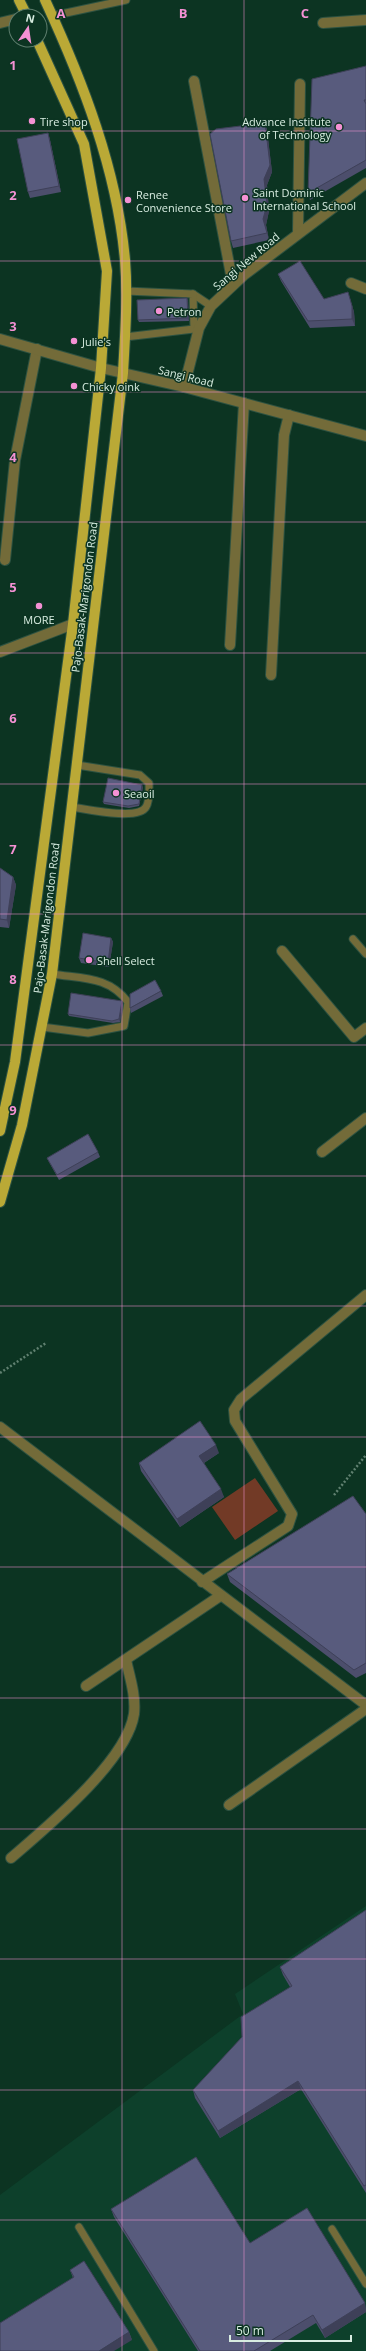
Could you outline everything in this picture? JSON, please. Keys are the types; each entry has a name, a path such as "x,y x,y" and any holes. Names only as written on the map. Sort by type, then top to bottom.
{"main road":[{"name":"Pajo-Basak-Marigondon Road","path":"0,1202 22,1125 52,974 123,373 125,337 126,291 118,208 90,108 45,0"},
{"name":"Pajo-Basak-Marigondon Road","path":"0,1131 16,1055 73,624 101,368 107,271 84,144 42,48"}],"street":[{"path":"323,23 366,20"},
{"path":"194,81 233,285"},
{"path":"298,233 300,84"},
{"name":"Sangi New Road","path":"184,387 196,328 212,306 233,285 298,233 366,183"},
{"path":"351,283 366,289"},
{"name":"Sangi Road","path":"0,339 101,368 184,387 366,436"},
{"path":"5,560 15,460 37,349"},
{"path":"230,645 244,403"},
{"path":"271,675 284,435 289,415"},
{"path":"0,652 73,624"},
{"path":"282,951 354,1037 366,1028"},
{"path":"322,1152 366,1118"},
{"path":"202,1582 288,1526 292,1514 235,1421 234,1410 241,1399 366,1295"},
{"path":"0,1427 220,1596 366,1705"},
{"path":"86,1686 220,1596"},
{"path":"11,1858 98,1776 126,1739 134,1714 134,1697 126,1660"},
{"path":"229,1805 366,1709"}],"lane":[{"path":"52,16 126,0"},
{"path":"126,291 193,294 212,306"},
{"path":"125,337 196,328 193,294"},
{"path":"72,807 123,814 142,811 146,807 149,790 149,782 140,775 77,765"},
{"path":"353,939 366,954"},
{"path":"42,1027 88,1033 124,1026 127,1017 128,1002 119,991 108,983 52,974"},
{"path":"79,2227 154,2351"},
{"path":"332,2229 366,2284"}],"path":[{"path":"0,1373 46,1343"},
{"path":"334,1496 366,1455"}],"shaded area":[{"path":"255,1478 278,1511 235,1540 212,1507"},
{"path":"366,1906 366,2351 0,2351 0,2195 243,2014 235,1994"}],"building":[{"name":"Advance Institute of Technology","path":"366,66 366,100 364,100 366,104 366,160 308,193 312,79"},
{"name":"Saint Dominic International School","path":"265,123 270,165 264,179 267,205 263,219 267,233 231,241 210,134 216,129"},
{"path":"48,133 59,186 28,192 17,139"},
{"path":"300,261 324,299 348,292 352,306 352,319 308,321 278,274"},
{"path":"187,298 188,318 138,320 137,300"},
{"path":"108,778 142,785 139,804 128,806 103,802"},
{"path":"0,868 13,877 7,920 0,919"},
{"path":"83,933 111,938 108,963 79,958"},
{"path":"155,980 161,991 130,1008 130,994"},
{"path":"71,993 122,1001 119,1019 112,1021 68,1014"},
{"path":"88,1134 98,1152 57,1175 47,1158"},
{"path":"200,1421 216,1445 199,1456 221,1489 177,1519 139,1463"},
{"path":"353,1496 366,1514 366,1663 354,1670 227,1574"},
{"path":"366,1910 366,2185 364,2186 298,2081 218,2131 193,2090 242,2037 241,2017 292,1986 280,1967"},
{"path":"196,2157 250,2243 307,2208 365,2303 322,2330 313,2315 254,2351 200,2351 111,2209"},
{"path":"84,2261 129,2332 99,2351 0,2351 0,2323 74,2277 70,2270"}],"place":[{"name":"Tire shop","path":"32,121"},
{"name":"Advance Institute of Technology","path":"339,127"},
{"name":"Saint Dominic International School","path":"245,198"},
{"name":"Renee Convenience Store","path":"128,200"},
{"name":"Petron","path":"159,311"},
{"name":"Julie's","path":"74,341"},
{"name":"Chicky oink","path":"74,386"},
{"name":"MORE","path":"39,606"},
{"name":"Seaoil","path":"116,793"},
{"name":"Shell Select","path":"89,960"}]}
